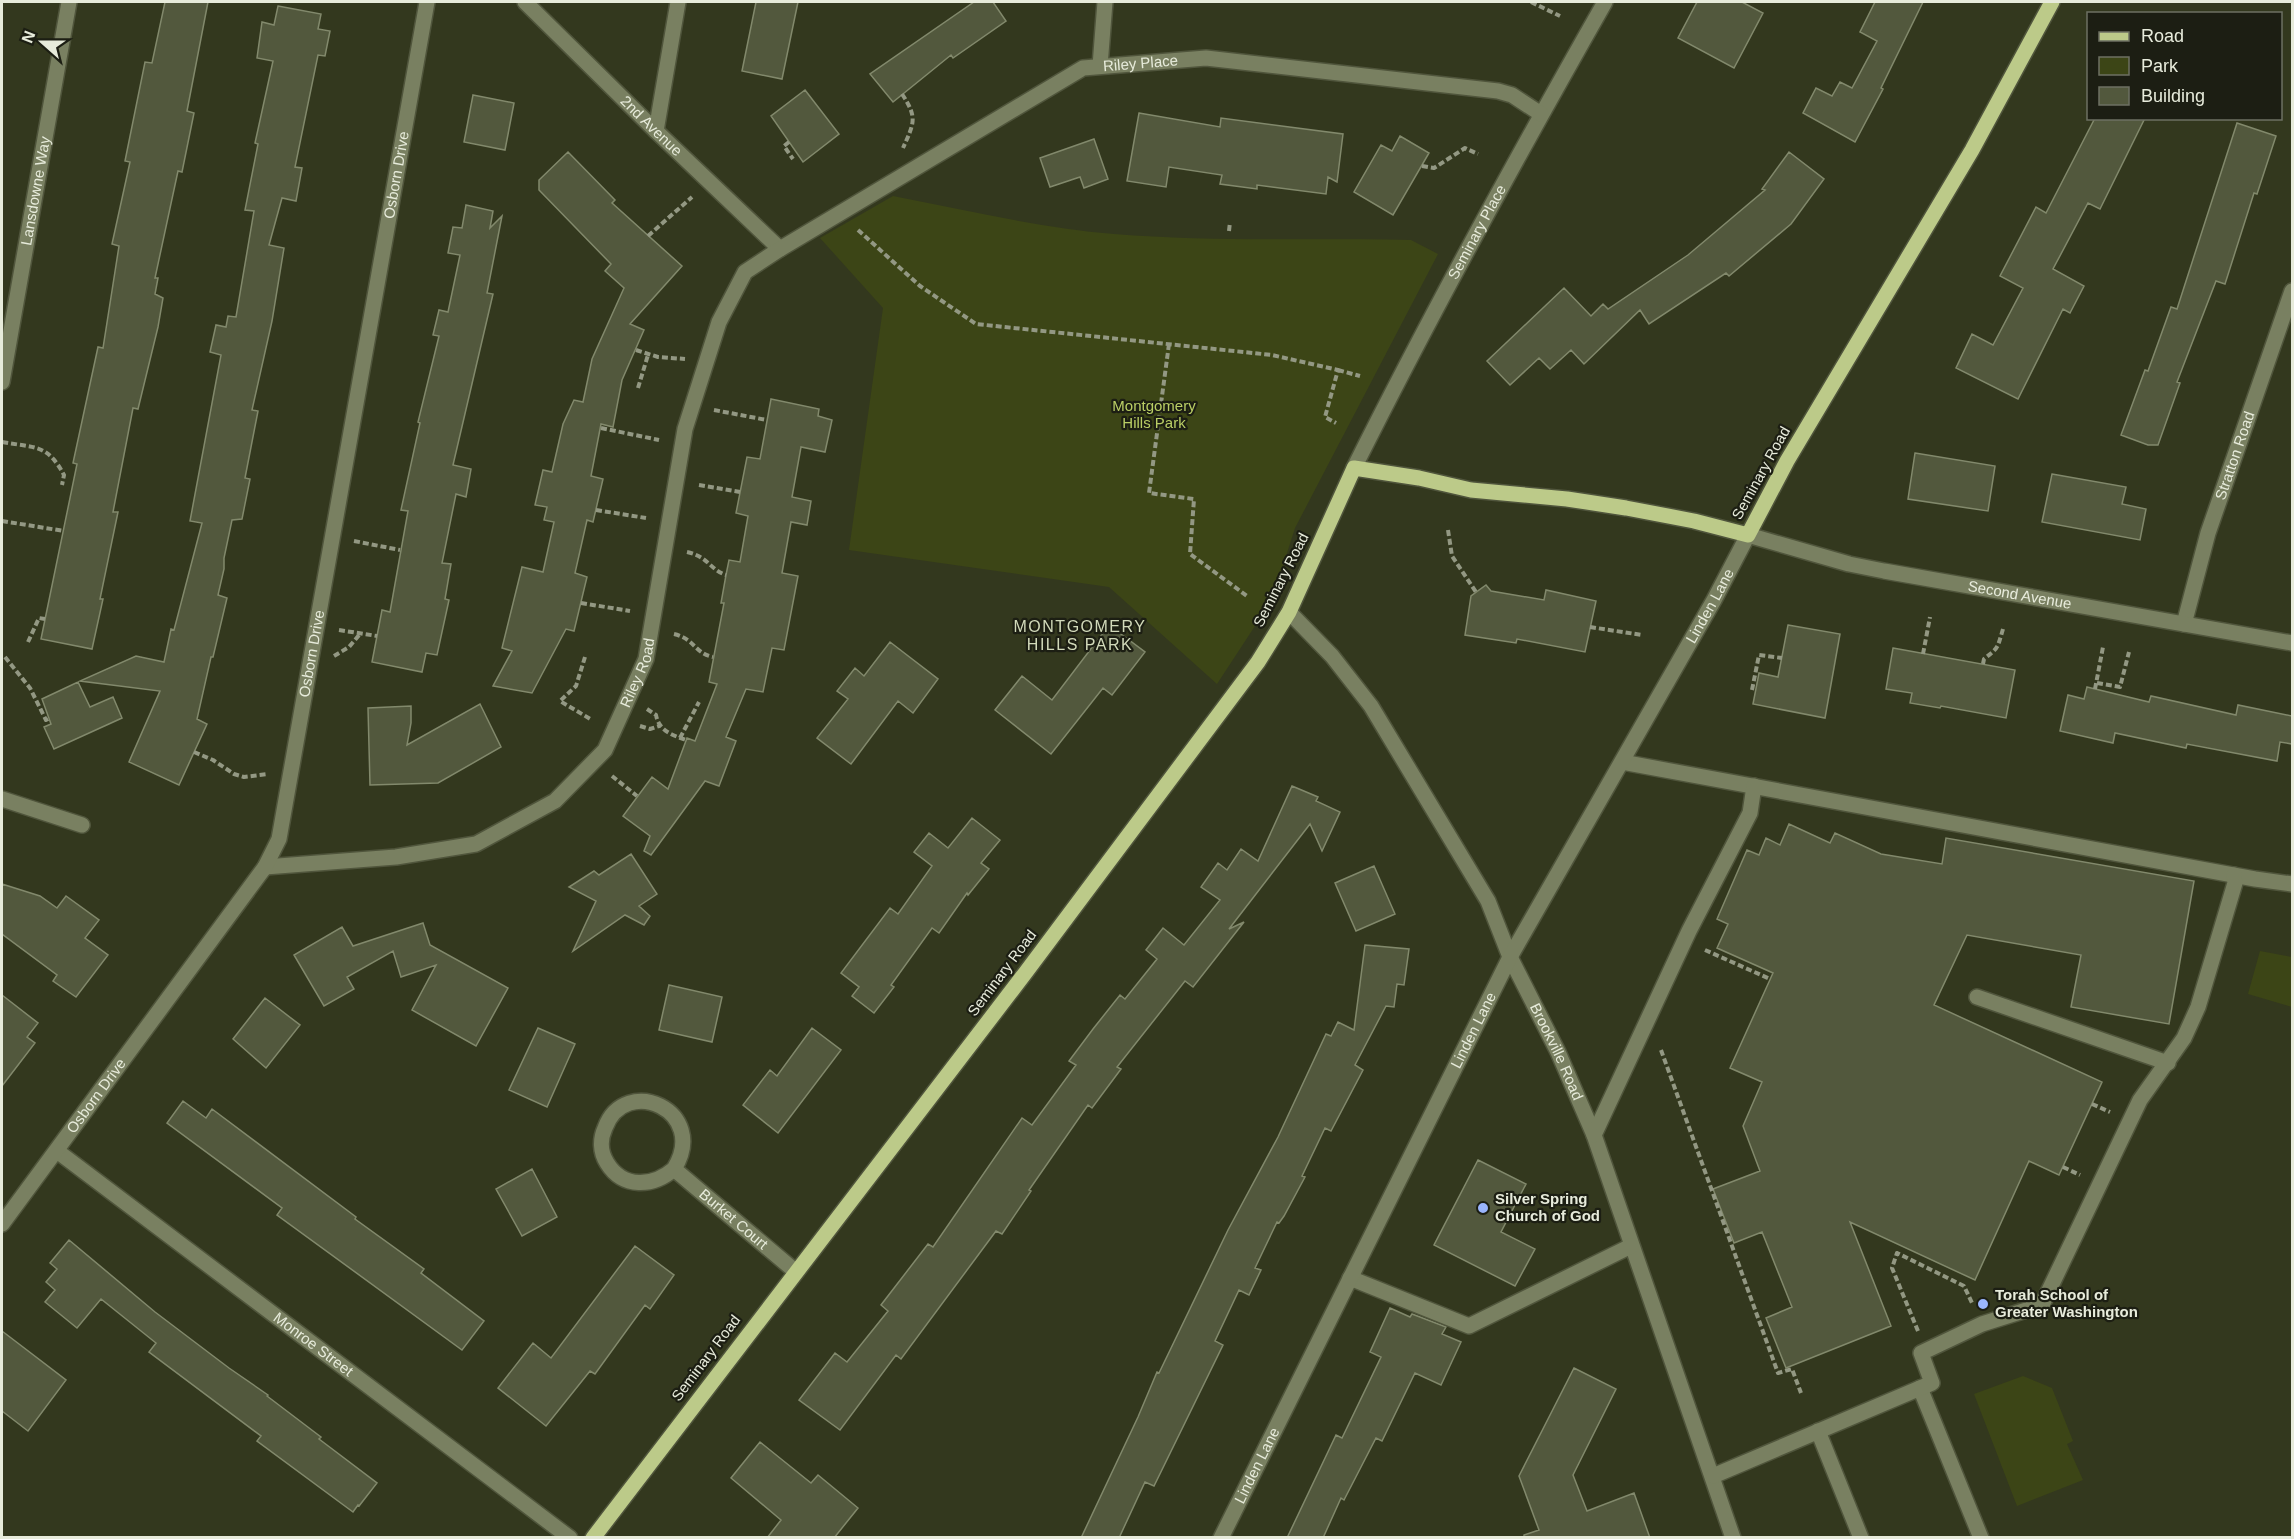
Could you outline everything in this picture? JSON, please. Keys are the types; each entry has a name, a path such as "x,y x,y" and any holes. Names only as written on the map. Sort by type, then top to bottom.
{"main road":[{"name":"Seminary Road","path":"593,1538 1026,972 1258,662 1289,612 1354,468 1419,478 1471,490 1567,499 1626,508 1694,521 1748,535 1787,461 1972,150 2052,2"}],"street":[{"name":"Lansdowne Way","path":"2,382 69,2"},
{"name":"Osborn Drive","path":"2,1224 264,867 279,838 428,2"},
{"name":"2nd Avenue","path":"525,2 780,249"},
{"path":"656,131 678,2"},
{"path":"1100,66 1105,2"},
{"name":"Seminary Place","path":"1354,468 1399,378 1541,114 1605,2"},
{"name":"Riley Place","path":"780,249 1083,68 1206,58 1498,91 1512,95 1541,114"},
{"name":"Riley Road","path":"264,867 396,857 476,844 555,801 605,750 646,659 682,444 719,322 745,272 780,249"},
{"name":"Stratton Road","path":"2184,624 2208,533 2292,291"},
{"name":"Second Avenue","path":"1748,535 1884,571 2292,643"},
{"name":"Linden Lane","path":"1221,1538 1510,957 1714,600 1748,535"},
{"name":"Brookville Road","path":"1289,612 1332,656 1371,706 1488,901 1510,957 1558,1052 1594,1135 1733,1538"},
{"path":"1622,762 2292,884"},
{"path":"1594,1135 1689,931 1750,813 1754,786"},
{"path":"2,799 82,825"},
{"path":"1713,1476 1932,1383 1921,1353 1982,1324 2042,1305 2140,1100 2184,1038 2198,1007 2235,883 2234,875"},
{"path":"1977,997 2168,1063"},
{"path":"640,1101 654,1102 666,1108 676,1118 682,1130 684,1144 681,1157 674,1169 664,1178 651,1183 625,1180 614,1172 606,1161 602,1148 602,1135 606,1122 615,1111 626,1104 640,1101"},
{"name":"Monroe Street","path":"57,1151 570,1538"},
{"name":"Burket Court","path":"674,1169 795,1271"},
{"path":"1350,1278 1469,1326 1631,1246"},
{"path":"1920,1388 1982,1538"},
{"path":"1818,1431 1861,1538"}],"path":[{"path":"1533,2 1560,16"},
{"path":"902,94 914,117 911,129"},
{"path":"789,142 784,146 793,159"},
{"path":"1422,166 1434,168 1465,148 1478,154"},
{"path":"648,236 680,210 708,180"},
{"path":"841,212 854,227 920,286 976,324 1272,354 1360,376"},
{"path":"1229,231 1230,222"},
{"path":"1168,344 1149,493 1194,499 1190,554 1247,596"},
{"path":"636,350 648,355 681,357 705,367"},
{"path":"638,388 648,355"},
{"path":"1336,423 1325,417 1338,370"},
{"path":"692,406 766,420"},
{"path":"601,428 682,444"},
{"path":"2,442 44,450 55,458 64,475 62,485"},
{"path":"676,480 740,492"},
{"path":"596,510 669,521"},
{"path":"2,520 64,531"},
{"path":"1448,530 1452,556 1476,592"},
{"path":"332,537 400,550"},
{"path":"664,547 701,555 718,572 726,575"},
{"path":"581,603 652,622 687,637 701,653 713,657"},
{"path":"1923,654 1930,617"},
{"path":"28,642 39,618 45,620"},
{"path":"317,627 377,636"},
{"path":"1590,627 1642,635"},
{"path":"1983,664 1984,659 1997,648 2003,629"},
{"path":"2095,689 2103,647"},
{"path":"2097,683 2120,687 2129,652"},
{"path":"1752,690 1759,655 1782,658"},
{"path":"5,657 30,688 46,720 50,718"},
{"path":"585,657 576,686 560,701 612,733"},
{"path":"680,738 699,702"},
{"path":"646,709 655,713 659,726 686,740"},
{"path":"638,725 650,729 659,726"},
{"path":"194,752 244,777 267,774 291,775"},
{"path":"593,762 637,796"},
{"path":"1701,948 1770,979"},
{"path":"1657,1041 1778,1373 1792,1369 1801,1393"},
{"path":"1921,1339 1892,1268 1897,1253 1964,1286 1982,1324"}],"green space":[{"name":"Montgomery Hills Park","path":"893,196 1059,228 1114,234 1188,238 1411,240 1438,254 1295,528 1272,600 1217,684 1109,587 849,550 883,308 820,238"},
{"path":"2260,951 2292,957 2292,1007 2248,994"},
{"path":"2023,1376 2052,1388 2073,1441 2067,1444 2083,1480 2017,1506 1974,1394"}],"building":[{"path":"165,2 208,2 187,111 194,113 182,172 178,171 155,278 158,278 155,294 163,298 158,327 138,409 133,408 113,512 118,512 92,649 41,639 77,464 73,463 98,347 103,348 119,246 112,244 130,162 125,161 145,62 152,63"},
{"path":"756,2 798,2 782,79 742,71"},
{"path":"974,2 993,2 1006,21 953,58 951,55 893,102 870,74"},
{"path":"1697,2 1742,2 1763,13 1734,68 1678,38"},
{"path":"1875,2 1923,2 1881,88 1883,89 1855,142 1803,113 1816,88 1832,96 1840,82 1852,88 1877,41 1860,32"},
{"path":"278,6 321,14 318,29 330,31 325,56 318,55 295,167 302,168 296,201 282,198 269,245 284,248 272,321 252,410 258,411 245,478 250,479 242,519 232,520 224,558 218,595 227,598 197,719 207,724 179,785 129,762 160,691 80,681 136,656 164,662 171,629 174,630 202,523 190,521 221,355 210,352 216,325 226,327 228,316 236,317 254,211 245,210 258,144 255,143 273,61 257,58 262,22 274,25"},
{"path":"805,90 839,134 803,162 771,116"},
{"path":"473,95 514,103 505,150 464,142"},
{"path":"1139,113 1220,127 1221,118 1343,134 1337,182 1328,177 1326,194 1257,185 1257,189 1220,184 1222,175 1169,167 1166,187 1127,181"},
{"path":"2094,120 2144,120 2100,209 2088,203 2053,269 2084,286 2070,313 2063,309 2018,399 1956,368 1972,334 1993,345 2023,288 2000,276 2036,207 2046,213"},
{"path":"2237,123 2276,136 2257,194 2254,193 2225,284 2216,281 2177,382 2180,383 2158,445 2148,445 2121,435 2145,370 2148,371 2171,307 2177,309"},
{"path":"1400,136 1429,153 1393,215 1354,192 1381,145 1392,151"},
{"path":"1094,139 1108,179 1084,188 1080,177 1050,187 1040,158"},
{"path":"568,152 615,200 612,203 682,266 630,324 644,330 622,380 613,427 601,424 591,476 603,479 593,522 587,520 575,573 587,577 574,631 566,629 532,693 493,686 512,651 502,648 522,567 543,572 554,522 544,520 547,507 535,505 543,470 552,472 563,424 574,400 583,402 592,359 624,288 605,271 611,264 539,190 539,180"},
{"path":"1789,152 1824,179 1791,224 1729,276 1726,273 1649,324 1640,310 1584,364 1571,350 1550,369 1539,358 1510,385 1487,361 1564,288 1591,316 1603,304 1608,309 1688,255 1765,190 1762,189"},
{"path":"466,205 493,211 490,228 502,216 487,293 493,294 453,465 471,469 466,497 456,494 442,563 451,564 445,599 449,600 437,655 426,653 422,672 372,662 382,610 390,612 408,511 401,510 420,423 418,422 439,336 433,335 439,310 448,312 460,255 448,253 453,227 462,228"},
{"path":"771,399 819,409 818,416 832,420 825,452 801,447 792,497 811,501 807,525 791,522 782,573 798,576 784,650 772,648 763,692 746,689 726,737 736,741 719,786 705,781 651,855 644,851 650,836 623,816 652,777 668,789 687,738 695,741 717,684 709,682 724,603 721,603 726,575 729,560 740,562 748,516 736,513 747,457 760,459"},
{"path":"1915,453 1995,466 1988,511 1908,499"},
{"path":"2052,474 2126,487 2122,504 2146,509 2140,540 2042,522"},
{"path":"1486,585 1491,591 1544,600 1546,590 1596,601 1585,652 1517,639 1516,643 1465,635 1471,596"},
{"path":"1109,625 1145,652 1112,695 1103,688 1051,754 995,710 1022,676 1052,700"},
{"path":"1788,625 1840,634 1825,718 1753,704 1759,673 1778,677"},
{"path":"890,642 938,679 913,713 898,701 851,764 817,738 848,699 837,691 855,668 864,676"},
{"path":"1893,648 2015,670 2006,718 1941,706 1940,708 1910,703 1912,693 1886,689"},
{"path":"78,682 90,707 113,697 122,718 54,749 44,727 51,724 42,699"},
{"path":"2087,687 2149,702 2151,696 2236,715 2238,705 2292,716 2292,744 2280,742 2277,761 2187,744 2186,748 2115,733 2113,743 2060,731 2068,695 2084,699"},
{"path":"480,704 501,747 438,783 370,785 368,708 411,706 407,745"},
{"path":"1292,786 1318,797 1316,801 1340,812 1322,851 1310,824 1229,929 1244,922 1193,987 1185,981 1117,1067 1121,1069 1092,1108 1088,1105 1029,1190 1031,1191 1002,1234 996,1231 901,1359 896,1355 840,1430 799,1400 835,1353 847,1362 888,1311 881,1305 928,1244 933,1247 1022,1118 1032,1125 1076,1065 1069,1061 1093,1029 1120,995 1125,999 1157,959 1146,950 1163,928 1184,945 1220,900 1201,887 1218,863 1227,870 1241,849 1258,861"},
{"path":"972,818 1000,840 981,863 989,869 968,895 967,893 939,933 932,928 891,985 894,987 874,1013 852,996 859,987 841,973 890,908 898,914 932,866 914,852 929,833 948,848"},
{"path":"1789,824 1830,843 1835,833 1881,854 1942,864 1946,838 2194,881 2169,1024 2071,1007 2081,955 1967,935 1934,1005 2102,1082 2059,1175 2029,1161 1975,1280 1850,1222 1891,1326 1786,1368 1766,1318 1792,1307 1762,1232 1734,1243 1713,1189 1760,1171 1743,1126 1762,1082 1730,1068 1773,973 1717,948 1728,924 1717,919 1747,850 1759,855 1766,838 1780,845"},
{"path":"631,854 657,894 639,906 650,916 644,925 625,915 573,951 596,901 569,887 594,871 599,875"},
{"path":"1374,866 1395,914 1356,931 1335,883"},
{"path":"2,884 40,896 57,908 66,896 99,920 85,938 108,955 76,997 53,981 57,975 2,934"},
{"path":"423,923 430,945 508,988 476,1046 412,1010 436,965 401,977 393,951 347,977 354,989 324,1006 294,955 342,927 353,946"},
{"path":"1365,945 1409,949 1404,985 1397,984 1394,1007 1386,1006 1355,1065 1363,1070 1331,1131 1325,1128 1302,1176 1305,1177 1284,1216 1279,1223 1277,1222 1255,1268 1261,1270 1249,1295 1239,1290 1215,1341 1223,1345 1154,1486 1145,1482 1119,1538 1081,1538 1157,1372 1159,1373 1228,1230 1278,1137 1326,1034 1331,1036 1338,1022 1354,1030"},
{"path":"669,985 722,997 712,1042 659,1030"},
{"path":"2,995 38,1023 27,1037 35,1043 2,1086"},
{"path":"265,998 300,1025 266,1068 233,1039"},
{"path":"538,1028 575,1044 547,1107 509,1090"},
{"path":"812,1028 841,1050 778,1133 743,1105 770,1070 777,1076"},
{"path":"183,1101 206,1118 212,1109 424,1269 421,1273 484,1321 462,1350 277,1215 282,1208 167,1123"},
{"name":"Silver Spring Church of God","path":"1478,1160 1526,1184 1501,1232 1535,1249 1515,1286 1434,1245"},
{"path":"532,1169 557,1217 522,1236 496,1189"},
{"path":"69,1240 155,1312 268,1395 321,1437 319,1439 377,1483 359,1506 353,1512 257,1441 261,1436 149,1352 156,1343 101,1299 77,1328 45,1302 55,1290 46,1282 57,1269 50,1263"},
{"path":"635,1246 674,1275 650,1309 645,1305 595,1374 590,1371 546,1426 498,1388 533,1343 551,1358"},
{"path":"1390,1308 1410,1317 1412,1314 1446,1327 1442,1334 1461,1342 1441,1385 1415,1373 1382,1441 1376,1438 1344,1500 1341,1498 1323,1538 1287,1538 1336,1435 1342,1438 1381,1357 1370,1352"},
{"path":"2,1331 66,1380 28,1431 2,1411"},
{"path":"1574,1368 1616,1389 1573,1475 1587,1511 1634,1493 1650,1538 1524,1538 1524,1535 1539,1530 1519,1476"},
{"path":"760,1442 811,1483 818,1475 858,1508 834,1538 767,1538 781,1520 731,1478"}],"place":[{"name":"Silver Spring Church of God","path":"1483,1208"},
{"name":"Torah School of Greater Washington","path":"1983,1304"}],"district":[{"name":"MONTGOMERY HILLS PARK","path":"1080,635"}]}
